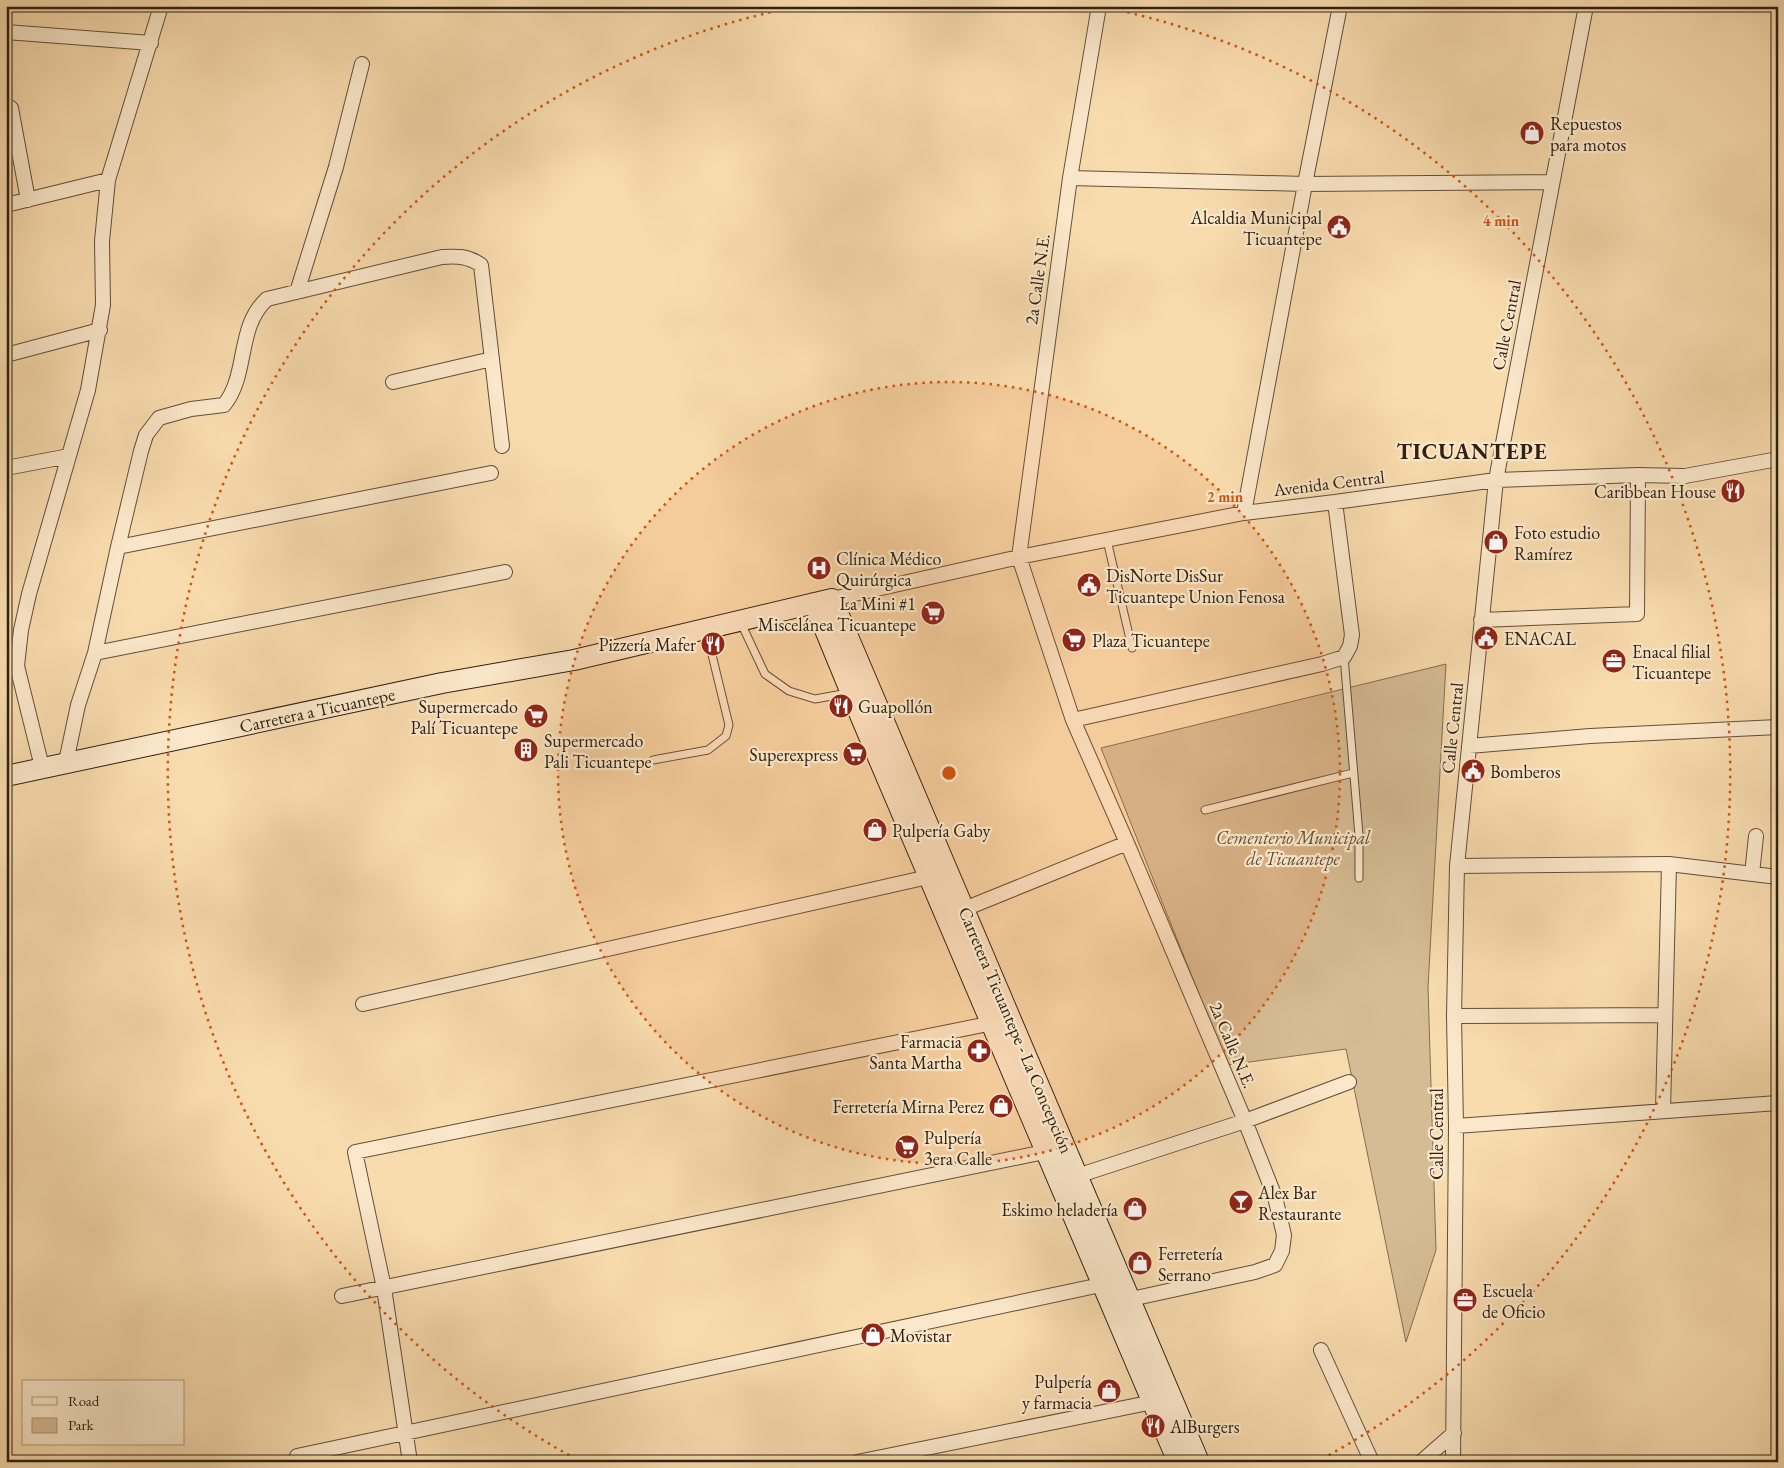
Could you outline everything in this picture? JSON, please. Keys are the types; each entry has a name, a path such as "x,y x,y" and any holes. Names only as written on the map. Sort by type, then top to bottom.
{"main road":[{"name":"Carretera a Ticuantepe","path":"6,776 442,683 574,660 823,601"},
{"name":"Carretera Ticuantepe - La Concepción","path":"823,601 851,692 939,874"},
{"name":"Carretera Ticuantepe - La Concepción","path":"823,601 1116,1292 1199,1462"},
{"name":"Carretera Ticuantepe - La Concepción","path":"1056,1150 1077,1176 1153,1402 1178,1462"}],"street":[{"path":"42,767 17,666 21,630 29,594 88,390 100,330 103,305 102,241 108,180 161,6"},
{"name":"2a Calle N.E.","path":"1100,6 1070,178 1019,558 1074,720 1245,1121 1275,1197 1284,1235 1282,1251 1275,1265 1255,1272 1116,1292"},
{"path":"1244,513 1340,6"},
{"name":"Calle Central","path":"1453,1462 1456,1126 1454,1016 1457,866 1496,480 1586,6"},
{"path":"6,32 151,43"},
{"path":"297,292 336,167 362,64"},
{"path":"10,108 28,200"},
{"path":"1070,178 1305,184 1552,182"},
{"path":"6,205 108,180"},
{"path":"66,762 78,705 95,653 118,548 146,435 159,418 191,409 224,405 232,394 237,382 242,349 251,323 258,308 268,299 442,257 461,256 472,259 481,265 502,446"},
{"path":"6,355 100,330"},
{"path":"393,382 492,359"},
{"path":"6,468 69,456"},
{"name":"Avenida Central","path":"823,601 1019,558 1244,513 1496,480 1638,475 1685,476 1778,459"},
{"path":"118,548 491,472"},
{"path":"1481,620 1637,614 1638,475"},
{"path":"1074,720 1322,664 1344,657 1350,646 1352,635 1335,502"},
{"path":"95,653 504,572"},
{"path":"1469,746 1590,736 1778,727"},
{"path":"1752,874 1756,836"},
{"path":"956,913 1127,843"},
{"path":"1457,866 1669,864 1778,877"},
{"path":"1663,1112 1669,864"},
{"path":"363,1004 939,874"},
{"path":"1454,1016 1665,1015"},
{"path":"410,1462 384,1288 356,1152 1002,1021"},
{"path":"1077,1176 1245,1121 1350,1082"},
{"path":"1456,1126 1778,1103"},
{"path":"342,1296 1056,1150"},
{"path":"297,1456 1116,1292"},
{"path":"1321,1350 1372,1462"},
{"path":"857,1462 1153,1402"},
{"path":"1421,1462 1454,1433"}],"lane":[{"path":"1106,540 1132,648"},
{"path":"740,621 764,674 789,691 815,699 851,692"},
{"path":"654,760 708,750 726,736 729,725 706,629"},
{"path":"1344,657 1359,835 1359,878"},
{"path":"1205,810 1353,773"}],"green space":[{"name":"Cementerio Municipal de Ticuantepe","path":"1446,664 1428,987 1436,1250 1406,1342 1346,1049 1227,1065 1101,748"}],"place":[{"name":"Repuestos para motos","path":"1532,133"},
{"name":"Alcaldia Municipal Ticuantepe","path":"1339,227"},
{"name":"Caribbean House","path":"1733,491"},
{"name":"Foto estudio Ramírez","path":"1496,542"},
{"name":"Clínica Médico Quirúrgica","path":"819,568"},
{"name":"DisNorte DisSur Ticuantepe Union Fenosa","path":"1089,585"},
{"name":"La Mini #1 Miscelánea Ticuantepe","path":"933,613"},
{"name":"ENACAL","path":"1486,638"},
{"name":"Plaza Ticuantepe","path":"1074,640"},
{"name":"Pizzería Mafer","path":"713,644"},
{"name":"Enacal filial Ticuantepe","path":"1614,661"},
{"name":"Guapollón","path":"841,706"},
{"name":"Supermercado Palí Ticuantepe","path":"536,716"},
{"name":"Supermercado Pali Ticuantepe","path":"526,750"},
{"name":"Superexpress","path":"855,754"},
{"name":"Bomberos","path":"1473,771"},
{"name":"Pulpería Gaby","path":"875,830"},
{"name":"Farmacia Santa Martha","path":"979,1051"},
{"name":"Ferretería Mirna Perez","path":"1001,1106"},
{"name":"Pulpería 3era Calle","path":"907,1147"},
{"name":"Alex Bar Restaurante","path":"1241,1202"},
{"name":"Eskimo heladería","path":"1135,1209"},
{"name":"Ferretería Serrano","path":"1140,1263"},
{"name":"Escuela de Oficio","path":"1465,1300"},
{"name":"Movistar","path":"873,1335"},
{"name":"Pulpería y farmacia","path":"1109,1391"},
{"name":"AlBurgers","path":"1153,1426"}],"district":[{"name":"TICUANTEPE","path":"1472,451"}]}
